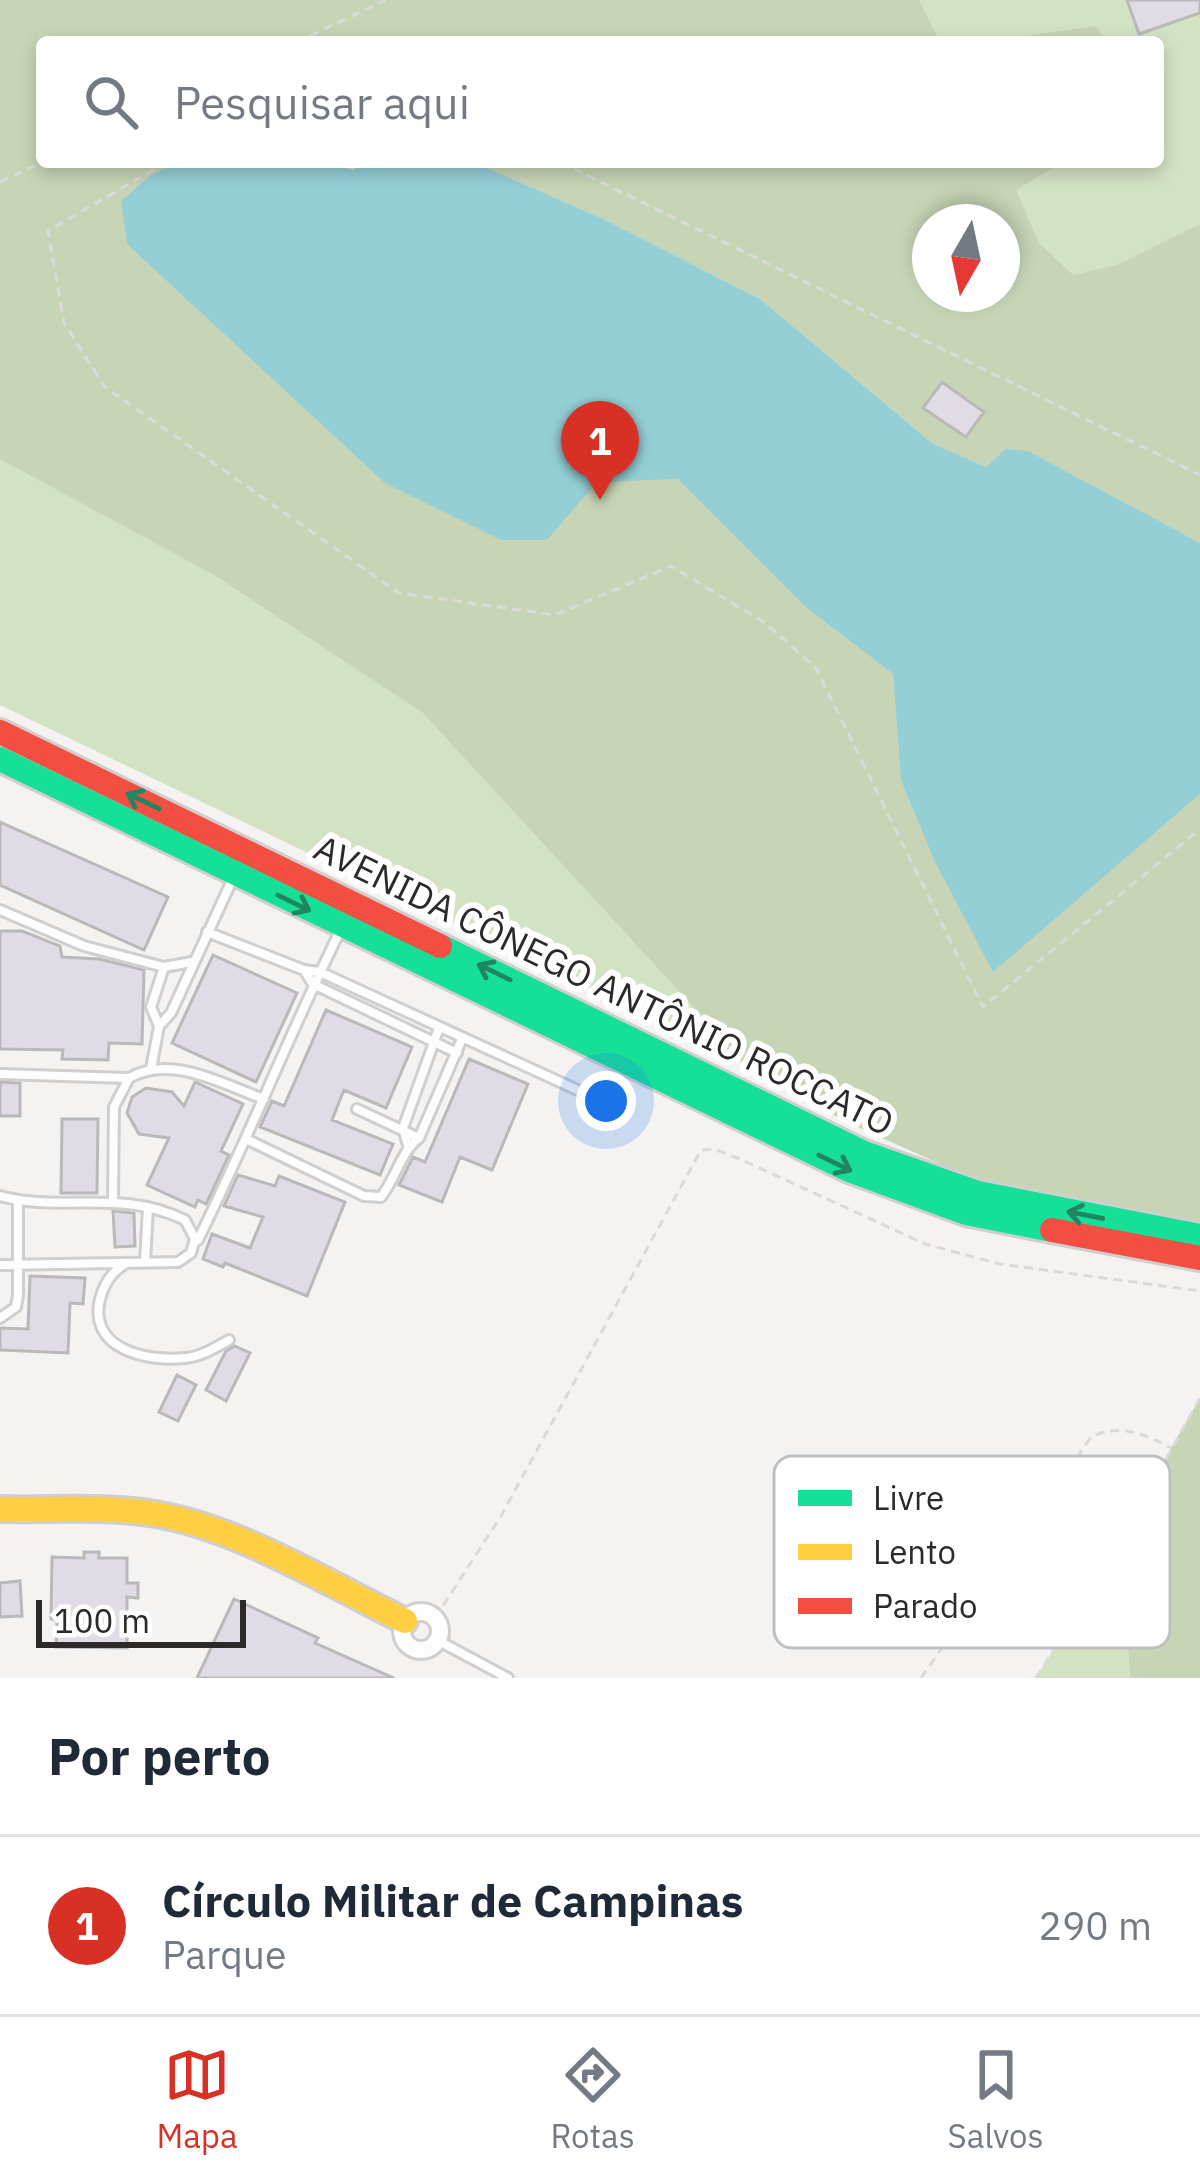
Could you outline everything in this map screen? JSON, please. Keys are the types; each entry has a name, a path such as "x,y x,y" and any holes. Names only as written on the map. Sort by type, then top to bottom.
{"main road":[{"name":"AVENIDA CÔNEGO ANTÔNIO ROCCATO","path":"0,732 864,1153 978,1193 1200,1236"},
{"name":"AVENIDA CÔNEGO ANTÔNIO ROCCATO","path":"0,759 849,1170 914,1196 1020,1225 1200,1258"},
{"path":"0,1509 146,1512 184,1520 257,1549 405,1621"}],"street":[{"path":"423,1612 435,1618 440,1629 428,1648 411,1646 404,1638 405,1621 423,1612"}],"lane":[{"path":"151,1069 159,1026 171,1013 235,874"},
{"path":"0,910 84,946 164,967 192,962"},
{"path":"0,1265 178,1262 194,1246 248,1140 313,984 343,926"},
{"path":"207,932 320,972 595,1098"},
{"path":"159,1026 152,1007 164,967"},
{"path":"304,970 313,984 457,1053"},
{"path":"408,1146 403,1128 439,1028"},
{"path":"248,1140 371,1198 381,1197 408,1146 419,1138 462,1039"},
{"path":"0,1074 129,1078 151,1069 194,1073 263,1099"},
{"path":"113,1200 114,1107 129,1078"},
{"path":"357,1109 419,1138"},
{"path":"0,1196 113,1200 148,1207 184,1220 194,1232 194,1246"},
{"path":"0,1318 16,1307 18,1200"},
{"path":"145,1262 148,1207"},
{"path":"128,1262 109,1279 98,1305 101,1331 111,1343 145,1356 186,1358 229,1340"},
{"path":"437,1640 508,1678"}],"path":[{"path":"310,36 386,0"},
{"path":"0,182 36,165"},
{"path":"156,168 48,231 64,322 105,388 399,593 555,615 670,566 765,623 816,668 983,1007 1200,829"},
{"path":"572,168 1200,475"},
{"path":"435,1618 500,1516 701,1150 714,1149 742,1160 925,1244 1000,1264 1200,1291"},
{"path":"1166,1456 1200,1398"},
{"path":"1078,1456 1091,1437 1107,1430 1132,1431 1171,1448"},
{"path":"921,1678 942,1648"},
{"path":"1036,1678 1054,1648"}],"green space":[{"path":"0,0 919,0 937,36 36,36 36,168 165,168 150,176 128,244 291,392 501,540 546,540 597,481 678,479 807,608 893,674 901,780 993,971 1200,794 1200,1223 967,1176 844,1121 749,1067 423,713 216,576 0,459"},
{"path":"460,0 1200,0 1200,834 860,1118 0,705 0,211 94,168 1164,168 1164,36 381,36"},
{"path":"1096,26 1102,36 1024,36"},
{"path":"487,168 1052,168 1016,190 1039,243 1073,275 1117,265 1200,224 1200,543 1028,451 986,467 933,444 760,299 603,219"},
{"path":"1200,1398 1200,1678 1130,1678 1128,1648 1170,1648 1167,1456"},
{"path":"1054,1648 1128,1648 1130,1678 1036,1678"}],"water":[{"path":"165,168 487,168 603,219 760,299 933,444 986,467 1006,449 1028,451 1200,543 1200,794 993,972 935,862 901,780 893,674 807,608 678,479 597,482 547,540 501,540 385,483 127,244 121,201"}],"building":[{"path":"1127,0 1200,0 1200,13 1139,34"},
{"path":"942,382 984,412 966,437 923,408"},
{"path":"0,822 168,897 144,950 0,885"},
{"path":"0,931 22,931 60,946 62,957 99,959 144,970 142,1044 109,1043 108,1060 62,1059 63,1050 0,1049"},
{"path":"213,955 297,993 256,1082 172,1043"},
{"path":"326,1010 412,1047 386,1108 344,1090 332,1120 393,1144 380,1175 260,1127 272,1101 284,1106"},
{"path":"469,1059 528,1084 492,1170 460,1157 442,1202 399,1185 413,1157 425,1162"},
{"path":"0,1082 20,1083 20,1116 0,1116"},
{"path":"195,1082 243,1104 221,1151 229,1155 209,1198 206,1204 198,1200 195,1207 147,1185 169,1138 139,1134 127,1113 132,1097 146,1088 172,1092 184,1106"},
{"path":"62,1119 98,1119 97,1193 61,1193"},
{"path":"238,1175 275,1186 279,1176 345,1202 307,1296 225,1263 223,1267 203,1259 212,1234 250,1248 263,1217 224,1206"},
{"path":"113,1211 134,1213 135,1246 115,1247"},
{"path":"30,1276 85,1278 83,1304 70,1303 68,1353 0,1350 0,1328 28,1329"},
{"path":"235,1346 250,1353 226,1401 206,1390 226,1351"},
{"path":"177,1375 196,1385 178,1421 159,1412"},
{"path":"84,1552 99,1552 99,1558 127,1558 127,1583 138,1583 138,1598 127,1597 127,1648 56,1647 57,1620 51,1619 52,1557 84,1558"},
{"path":"20,1581 22,1616 0,1617 0,1583"},
{"path":"234,1599 318,1638 315,1643 394,1678 197,1678"}],"traffic: fast":[{"path":"0,759 849,1170 966,1213 1052,1230"},
{"path":"440,946 864,1153 978,1193 1200,1236"}],"traffic: slow":[{"path":"0,1509 112,1510 181,1520 247,1542 405,1621"}],"traffic: jam":[{"path":"0,732 440,946"},
{"path":"1052,1230 1200,1258"}],"place":[{"name":"Círculo Militar de Campinas","path":"600,500"}]}
